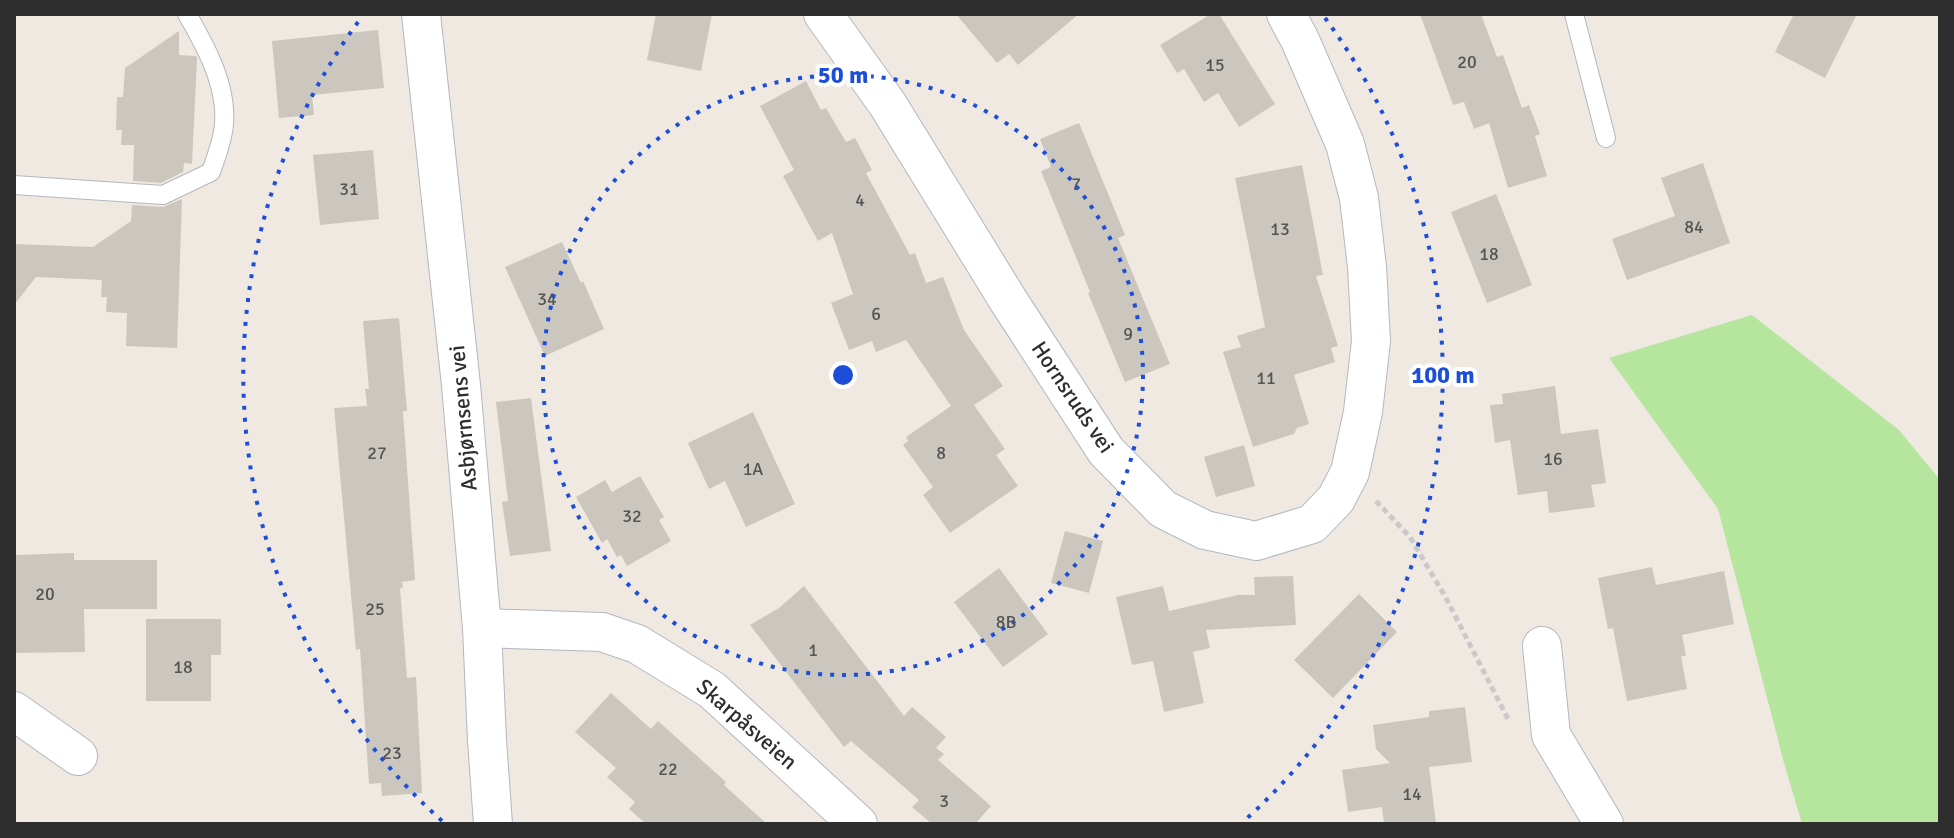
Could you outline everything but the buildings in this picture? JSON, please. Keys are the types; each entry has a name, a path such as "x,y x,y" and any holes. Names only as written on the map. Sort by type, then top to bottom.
{"street":[{"name":"Asbjørnsens vei","path":"421,14 461,385 482,628 493,824"},
{"name":"Hornsruds vei","path":"823,14 888,105 1008,300 1106,451 1163,509 1205,530 1256,541 1312,524 1336,499 1350,472 1363,412 1371,341 1359,198 1345,144 1286,14"},
{"name":"Skarpåsveien","path":"482,628 602,632 637,644 712,690 858,824"},
{"path":"1542,646 1551,735 1604,824"},
{"path":"14,711 78,756"}],"lane":[{"path":"14,185 163,195 211,172 225,126 221,86 187,14"},
{"path":"1574,14 1606,138"}],"path":[{"path":"1350,472 1410,537 1446,598 1515,733"}],"green space":[{"path":"1752,315 1899,430 1940,480 1940,824 1802,824 1718,509 1609,358"}]}
